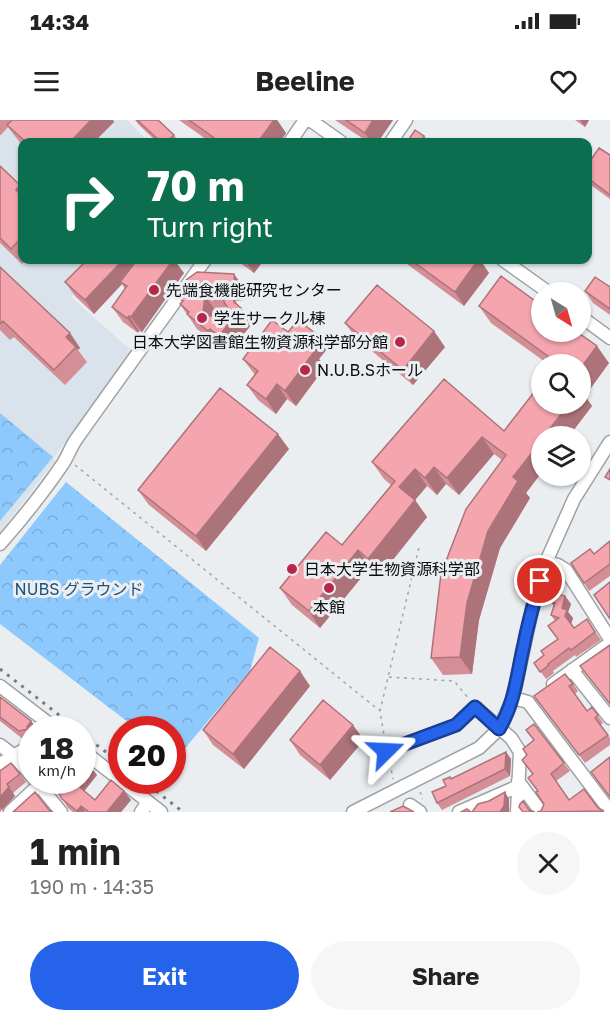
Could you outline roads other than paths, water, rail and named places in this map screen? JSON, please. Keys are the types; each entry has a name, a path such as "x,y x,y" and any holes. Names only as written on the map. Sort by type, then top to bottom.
{"street":[{"path":"293,138 305,120"},
{"path":"310,120 335,138"},
{"path":"394,138 406,120"},
{"path":"0,544 17,525 66,458 143,344 202,264"},
{"path":"509,264 534,282"},
{"path":"591,324 610,338"},
{"path":"353,812 479,748 499,729 513,698 532,611 546,562 574,500 610,442"},
{"path":"513,698 537,696 610,641 566,570 546,562"},
{"path":"572,670 610,718"},
{"path":"0,686 39,716"},
{"path":"537,696 610,811"},
{"path":"386,751 456,725 475,707 511,738 520,752 517,812"},
{"path":"0,745 18,761"},
{"path":"0,764 18,752"},
{"path":"96,763 145,807 161,812"},
{"path":"459,812 519,784"},
{"path":"519,784 541,812"},
{"path":"10,812 24,794"},
{"path":"46,794 61,812"}],"railway":[{"path":"0,669 60,716"},
{"path":"96,744 108,754"},
{"path":"160,794 183,812"}],"place":[{"name":"先端食機能研究センター","path":"154,290"},
{"name":"学生サークル棟","path":"202,318"},
{"name":"日本大学図書館生物資源科学部分館","path":"400,342"},
{"name":"N.U.B.Sホール","path":"305,370"},
{"name":"日本大学生物資源科学部","path":"292,569"},
{"name":"本館","path":"329,588"}],"park label":[{"name":"NUBS グラウンド","path":"79,589"}]}
